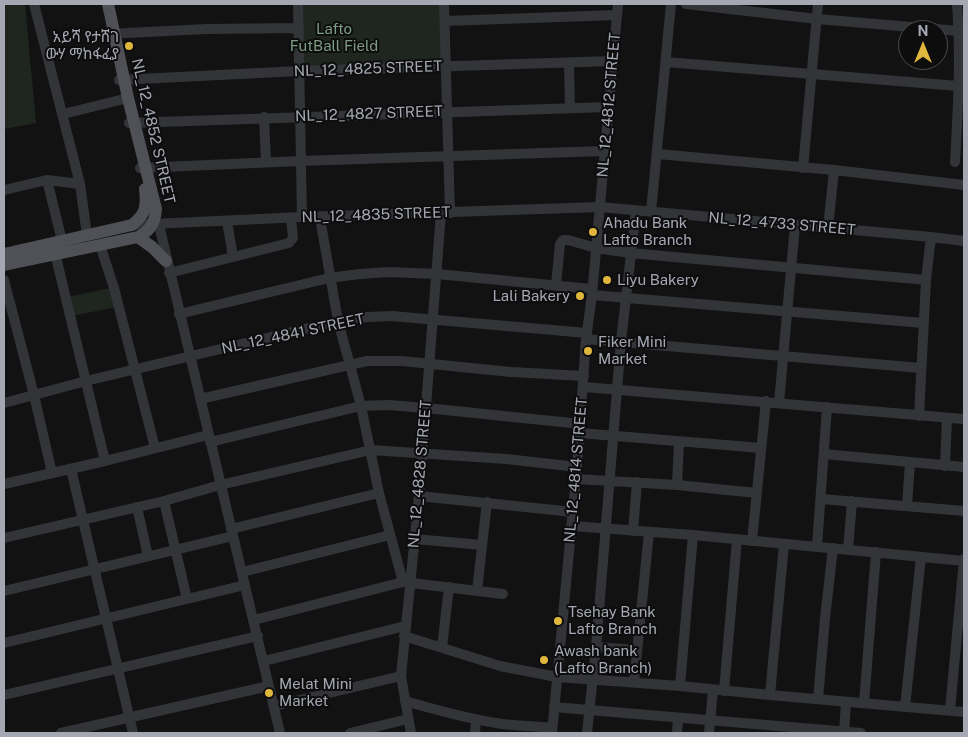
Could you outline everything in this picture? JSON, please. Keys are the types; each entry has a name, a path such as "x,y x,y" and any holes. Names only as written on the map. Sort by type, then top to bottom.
{"main road":[{"name":"NL_12_4852 STREET","path":"103,4 132,123 145,188 146,206 135,231"},
{"name":"NL_12_4852 STREET","path":"108,4 111,34"},
{"name":"NL_12_4852 STREET","path":"142,168 156,209 156,225"},
{"path":"4,265 62,240 135,231 146,233 156,225"},
{"path":"4,254 55,253 100,245 135,231"},
{"path":"135,231 152,246 168,267"}],"street":[{"path":"35,4 80,184 87,236"},
{"path":"298,4 302,218"},
{"name":"NL_12_4828 STREET","path":"411,733 401,676 405,631 406,582 419,496 432,319 445,213 448,155 444,4"},
{"name":"NL_12_4812 STREET","path":"600,207 618,4"},
{"path":"651,212 671,4"},
{"path":"686,4 817,20 959,31"},
{"path":"803,168 818,4"},
{"path":"955,162 959,31 957,4"},
{"path":"445,21 617,15"},
{"path":"111,34 207,29 299,28"},
{"name":"NL_12_4825 STREET","path":"122,80 299,71 613,61"},
{"path":"666,62 958,86"},
{"path":"569,63 570,108"},
{"path":"63,114 126,99"},
{"name":"NL_12_4827 STREET","path":"132,123 264,117 608,107"},
{"path":"264,117 266,162"},
{"path":"142,168 300,160 604,151"},
{"path":"658,154 834,170 964,185"},
{"path":"828,228 834,170"},
{"path":"4,190 47,180 80,184"},
{"path":"47,180 62,240"},
{"name":"NL_12_4733 STREET","path":"600,207 964,241"},
{"name":"NL_12_4835 STREET","path":"156,225 291,218 600,207"},
{"name":"NL_12_4814 STREET","path":"552,730 600,207"},
{"path":"587,733 588,709 596,647 604,529 610,480 621,341 636,210"},
{"path":"168,267 233,257 290,243 293,238 291,218"},
{"path":"320,218 338,321 362,406 379,493 390,535 406,582"},
{"path":"227,221 233,257"},
{"path":"156,225 190,357 280,733"},
{"path":"779,403 795,225"},
{"path":"919,416 926,280 932,237"},
{"path":"556,286 560,244 563,240 596,248 630,253 791,266 926,280"},
{"path":"100,245 114,288 155,448"},
{"path":"55,253 106,461"},
{"path":"179,314 329,278 389,272 437,274 556,286 627,297 924,323"},
{"path":"4,280 52,473"},
{"name":"NL_12_4841 STREET","path":"4,403 134,369 338,321 392,316 621,341 921,368"},
{"path":"200,399 350,364 384,361 511,372 584,382 617,389 964,419"},
{"path":"752,541 766,401"},
{"path":"4,484 155,448 209,439 362,406 388,405 426,408 580,428 614,435 761,448"},
{"path":"817,546 827,407"},
{"path":"945,466 947,418"},
{"path":"677,485 679,442"},
{"path":"4,538 370,450 422,452 577,467"},
{"path":"824,454 964,467"},
{"path":"907,506 910,462"},
{"path":"71,469 133,733"},
{"path":"576,479 677,485 757,493"},
{"path":"633,531 637,482"},
{"path":"4,591 176,550 232,532 379,493"},
{"path":"419,496 573,512"},
{"path":"821,499 964,511"},
{"path":"164,501 187,599"},
{"path":"848,550 852,501"},
{"path":"477,591 487,502"},
{"path":"137,507 148,556"},
{"path":"572,526 964,560 950,710"},
{"path":"634,682 650,532"},
{"path":"242,572 390,535"},
{"path":"680,686 693,535"},
{"path":"414,539 482,545"},
{"path":"724,691 738,540"},
{"path":"770,695 784,544"},
{"path":"818,699 832,548"},
{"path":"864,703 876,552"},
{"path":"905,707 921,557"},
{"path":"254,620 406,582 503,594"},
{"path":"4,643 245,585"},
{"path":"442,647 448,588"},
{"path":"264,661 405,631 442,647 500,666 557,677 634,682 964,712"},
{"path":"4,695 258,636"},
{"path":"596,647 637,650"},
{"path":"274,706 401,676"},
{"path":"61,733 269,686"},
{"path":"709,733 713,690"},
{"path":"404,700 476,719 552,730"},
{"path":"844,732 846,702"},
{"path":"554,707 861,733"},
{"path":"677,733 678,718"},
{"path":"350,733 408,719"},
{"path":"475,733 476,719"}],"green space":[{"path":"4,4 25,4 36,123 4,129"},
{"name":"Lafto FutBall Field","path":"300,4 443,4 446,67 300,73"},
{"path":"116,287 121,306 72,316 67,297"}],"place":[{"name":"አይሻ የታሸገ ውሃ ማከፋፈያ","path":"129,46"},
{"name":"Ahadu Bank Lafto Branch","path":"593,232"},
{"name":"Liyu Bakery","path":"607,280"},
{"name":"Lali Bakery","path":"580,296"},
{"name":"Fiker Mini Market","path":"588,351"},
{"name":"Tsehay Bank Lafto Branch","path":"558,621"},
{"name":"Awash bank (Lafto Branch)","path":"544,660"},
{"name":"Melat Mini Market","path":"269,693"}]}
